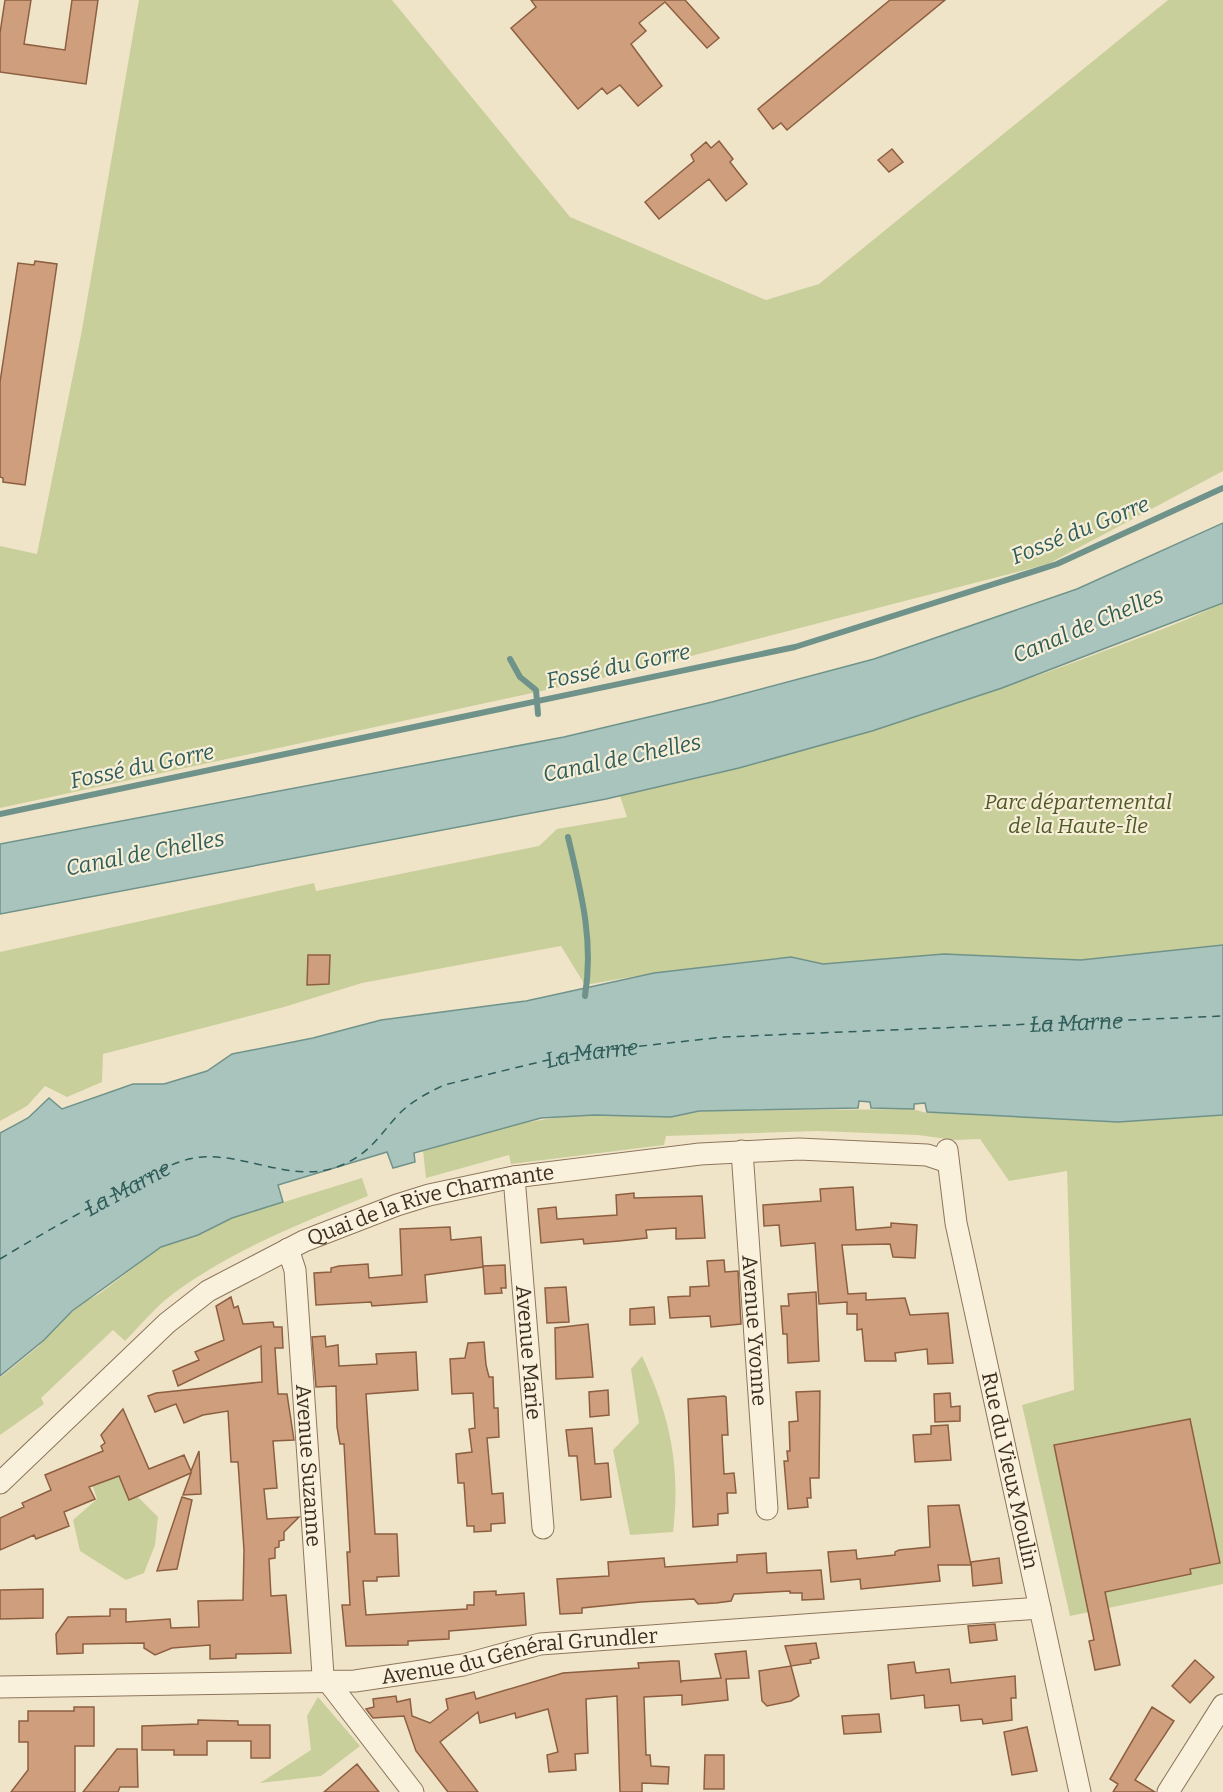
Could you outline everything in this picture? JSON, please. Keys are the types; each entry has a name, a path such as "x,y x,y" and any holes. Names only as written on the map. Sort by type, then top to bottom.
{"street":[{"name":"Quai de la Rive Charmante","path":"0,1483 189,1305 208,1291 288,1249 354,1221 429,1195 514,1178 615,1163 742,1152 843,1150 947,1155"},
{"name":"Avenue Yvonne","path":"742,1152 768,1509"},
{"name":"Rue du Vieux Moulin","path":"947,1155 956,1223 1080,1792"},
{"name":"Avenue Marie","path":"514,1178 543,1527"},
{"name":"Avenue Suzanne","path":"288,1249 295,1270 323,1675 327,1682"},
{"name":"Avenue du Général Grundler","path":"0,1687 327,1682 376,1679 463,1665 540,1644 1040,1608"},
{"path":"327,1682 413,1792"},
{"path":"1168,1792 1223,1705"}],"green space":[{"path":"139,0 392,0 570,217 766,300 819,284 1168,0 1223,0 1223,471 1048,564 625,673 0,808 0,546 37,554 81,335"},
{"name":"Parc départemental de la Haute-Île","path":"1223,603 1223,945 1081,960 944,954 823,964 791,957 654,973 585,985 561,946 362,983 284,1007 103,1054 102,1082 67,1097 45,1086 27,1106 0,1121 0,952 314,883 316,891 539,846 557,829 627,817 620,796 793,752 963,701 1150,634"},
{"path":"912,1109 927,1113 952,1111 1118,1122 1223,1115 1223,1584 1070,1616 1022,1405 1074,1390 1067,1171 1009,1181 980,1139 954,1140 918,1135 817,1131 666,1136 664,1145 511,1164 509,1155 426,1178 423,1151 484,1132 546,1119 589,1115 671,1115 699,1111"},
{"path":"362,1178 368,1196 293,1227 220,1264 167,1298 125,1341 113,1330 41,1398 44,1404 0,1435 0,1378 40,1345 65,1313 72,1312 79,1305 99,1294 161,1247 198,1235 232,1218"},
{"path":"642,1356 660,1400 671,1442 675,1508 673,1532 630,1535 613,1450 639,1423 631,1369"},
{"path":"105,1464 158,1517 155,1545 144,1573 126,1580 80,1551 73,1520 97,1499 89,1475"},
{"path":"318,1697 360,1746 321,1776 260,1783 311,1750 307,1716"}],"water":[{"name":"Canal de Chelles","path":"1223,523 1223,603 1002,688 872,731 739,768 606,799 0,914 0,844 564,737 712,702 874,659 1077,589"},
{"name":"La Marne","path":"1223,945 1223,1115 1118,1122 927,1112 925,1103 914,1104 914,1109 871,1108 870,1102 859,1101 858,1108 699,1111 671,1117 595,1115 541,1118 414,1153 415,1162 393,1168 387,1152 278,1185 283,1202 232,1218 198,1235 161,1247 72,1311 44,1340 0,1376 0,1133 28,1118 49,1098 62,1109 133,1084 164,1084 207,1071 232,1054 313,1038 381,1020 526,1001 654,973 791,957 823,964 944,954 1081,960"}],"building":[{"path":"5,0 31,0 24,44 65,50 72,0 98,0 86,84 0,72 0,33"},
{"path":"531,0 685,0 719,38 707,48 665,2 639,23 646,31 631,44 662,86 638,106 620,85 607,94 602,88 578,109 511,28 536,7"},
{"path":"890,0 945,0 787,130 781,123 773,129 758,109"},
{"path":"719,141 733,159 730,162 747,184 726,201 709,179 659,219 645,202 694,161 691,155 706,142 711,148"},
{"path":"892,149 903,162 889,172 878,160"},
{"path":"35,261 57,264 25,485 3,482 3,478 0,477 0,382 18,263 34,265"},
{"path":"308,955 330,955 329,984 307,985"},
{"path":"853,1187 856,1230 891,1227 891,1223 917,1225 915,1258 893,1257 890,1244 842,1245 848,1294 866,1293 866,1300 905,1298 910,1315 948,1313 953,1363 928,1364 927,1349 895,1353 896,1361 865,1361 862,1329 857,1330 857,1314 847,1314 847,1302 819,1304 815,1243 781,1246 779,1225 764,1226 763,1205 821,1201 820,1189"},
{"path":"634,1193 634,1198 702,1196 705,1238 676,1239 676,1228 646,1230 647,1238 584,1244 583,1239 541,1243 538,1209 556,1207 557,1219 617,1215 616,1195"},
{"path":"450,1227 451,1240 481,1237 483,1267 425,1275 427,1302 372,1306 371,1302 316,1305 314,1273 331,1272 331,1268 339,1266 368,1264 369,1278 402,1275 400,1229"},
{"path":"724,1260 725,1272 738,1271 741,1324 711,1327 710,1316 670,1318 668,1297 690,1296 690,1287 709,1286 707,1261"},
{"path":"505,1265 506,1288 501,1288 502,1293 485,1294 483,1266"},
{"path":"566,1287 569,1322 547,1323 545,1288"},
{"path":"816,1292 819,1361 788,1363 787,1334 783,1334 781,1306 789,1306 788,1294"},
{"path":"231,1297 234,1308 238,1306 243,1324 273,1322 274,1327 282,1327 283,1348 275,1348 278,1394 287,1394 294,1440 273,1441 277,1488 264,1489 267,1519 299,1517 284,1532 284,1540 279,1541 279,1547 275,1548 275,1558 269,1559 271,1596 286,1595 291,1653 236,1654 236,1658 210,1659 210,1645 172,1648 155,1655 144,1648 144,1643 83,1644 83,1653 57,1654 56,1634 68,1617 110,1616 110,1609 126,1609 126,1622 170,1619 171,1628 199,1627 198,1601 243,1600 244,1550 238,1462 231,1462 228,1411 203,1415 184,1423 176,1404 155,1412 148,1396 156,1393 262,1382 261,1346 178,1386 173,1371 199,1360 195,1352 224,1340 216,1306"},
{"path":"654,1307 655,1324 630,1325 630,1309"},
{"path":"588,1324 593,1377 556,1379 555,1328"},
{"path":"325,1336 326,1347 338,1345 339,1366 377,1364 376,1354 416,1352 418,1390 366,1394 375,1534 397,1534 399,1576 377,1577 377,1581 363,1581 366,1615 467,1609 467,1605 474,1605 474,1592 496,1591 496,1595 524,1593 526,1625 449,1631 449,1639 408,1641 408,1645 346,1646 342,1605 350,1605 347,1552 350,1552 344,1444 340,1444 337,1427 336,1386 316,1387 312,1337"},
{"path":"484,1342 489,1377 493,1377 494,1408 498,1408 499,1437 487,1438 492,1494 503,1493 505,1523 491,1524 491,1531 474,1532 474,1526 467,1526 464,1483 458,1483 456,1454 472,1452 469,1429 475,1428 473,1393 452,1394 450,1359 465,1358 468,1343"},
{"path":"608,1390 609,1415 590,1417 589,1392"},
{"path":"820,1391 819,1478 810,1478 811,1498 807,1498 808,1507 788,1509 784,1461 788,1461 787,1451 790,1451 789,1422 798,1421 796,1392"},
{"path":"950,1393 951,1407 960,1406 960,1421 935,1422 934,1394"},
{"path":"726,1397 728,1435 722,1435 724,1474 734,1473 736,1493 727,1493 728,1513 718,1514 718,1525 693,1527 688,1399"},
{"path":"123,1409 149,1469 184,1455 191,1471 199,1451 201,1494 183,1495 191,1473 129,1500 119,1476 89,1487 95,1499 64,1512 69,1526 36,1539 34,1535 0,1550 0,1518 24,1507 22,1503 51,1490 45,1475 103,1451 101,1446 105,1443 101,1435"},
{"path":"1190,1419 1220,1563 1190,1569 1191,1574 1105,1592 1120,1665 1095,1670 1089,1641 1094,1640 1054,1445"},
{"path":"948,1425 951,1460 915,1462 913,1435 931,1434 931,1426"},
{"path":"592,1428 595,1464 608,1463 611,1497 581,1500 577,1456 569,1456 566,1430"},
{"path":"182,1497 192,1500 177,1569 157,1571"},
{"path":"959,1505 971,1565 938,1565 940,1581 861,1589 860,1579 831,1582 828,1552 856,1550 857,1559 895,1555 895,1552 899,1550 930,1547 928,1506"},
{"path":"766,1553 767,1573 821,1570 824,1599 802,1600 802,1593 790,1593 790,1591 734,1594 731,1601 716,1603 698,1604 694,1599 641,1602 582,1608 582,1613 560,1614 557,1579 609,1576 608,1562 664,1558 665,1567 737,1562 737,1555"},
{"path":"999,1558 1002,1583 973,1586 971,1562"},
{"path":"43,1589 43,1618 0,1619 0,1590"},
{"path":"995,1624 997,1640 970,1643 968,1626"},
{"path":"816,1643 819,1658 810,1660 811,1663 791,1666 785,1646"},
{"path":"746,1651 749,1678 726,1679 728,1700 682,1705 682,1695 644,1697 646,1755 650,1755 651,1766 669,1767 668,1784 642,1783 642,1792 620,1792 617,1696 586,1699 588,1753 575,1754 576,1770 549,1772 547,1755 558,1752 548,1709 516,1718 515,1713 480,1723 478,1712 440,1742 478,1792 448,1792 416,1751 404,1716 373,1718 366,1709 374,1707 373,1699 396,1696 397,1702 410,1699 412,1716 430,1723 448,1709 446,1699 474,1692 476,1699 563,1673 639,1668 638,1663 679,1661 681,1683 681,1681 721,1678 715,1654"},
{"path":"1195,1660 1214,1677 1190,1703 1172,1686"},
{"path":"914,1662 916,1673 949,1669 951,1683 1015,1676 1016,1698 1011,1698 1012,1720 983,1724 982,1719 961,1721 959,1705 925,1708 924,1695 891,1699 888,1665"},
{"path":"791,1666 799,1696 791,1701 767,1706 762,1701 759,1671"},
{"path":"74,1707 94,1707 94,1746 75,1746 75,1792 11,1792 28,1770 28,1742 19,1742 19,1721 28,1721 28,1711 74,1711"},
{"path":"1152,1707 1174,1721 1135,1780 1155,1792 1113,1792 1118,1784 1110,1779"},
{"path":"879,1714 881,1732 844,1734 842,1716"},
{"path":"198,1720 238,1721 238,1725 270,1725 270,1758 251,1758 251,1741 207,1741 207,1755 174,1755 174,1750 142,1750 142,1726 198,1724"},
{"path":"1027,1727 1037,1771 1012,1775 1004,1732"},
{"path":"117,1749 137,1749 138,1787 120,1787 118,1792 83,1792"},
{"path":"705,1755 724,1755 724,1789 704,1789"},
{"path":"357,1764 379,1792 324,1792"}],"waterway":[{"name":"Fossé du Gorre","path":"0,814 795,647 1057,564 1223,488"},
{"path":"510,659 520,677 536,690 538,714"},
{"path":"568,837 585,916 588,955 585,996"}],"ferry route":[{"path":"0,1259 81,1212 174,1164 192,1158 219,1157 304,1172 337,1167 365,1152 408,1106 444,1085 577,1053 724,1037 1223,1016"}]}
